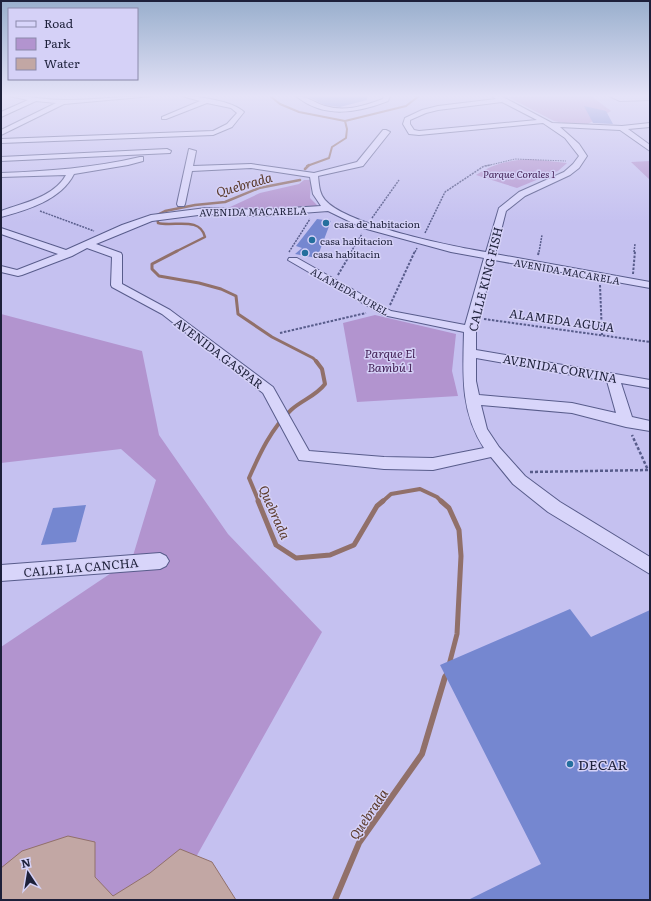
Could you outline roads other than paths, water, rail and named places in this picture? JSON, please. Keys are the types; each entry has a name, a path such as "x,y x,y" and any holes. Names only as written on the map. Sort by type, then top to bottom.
{"street":[{"path":"1,141 79,138"},
{"path":"190,169 251,166 314,175 360,164 381,138"},
{"name":"CALLE KING FISH","path":"569,138 579,148 583,156 579,163 571,171 554,181 525,192 510,201 502,210 490,258 472,317 469,353 469,381 472,399 480,430 494,451 519,480 554,507 650,566"},
{"path":"635,138 650,149"},
{"path":"181,204 190,169 192,150"},
{"path":"1,159 167,151"},
{"path":"4,178 71,172 128,163 142,158 146,153"},
{"path":"4,178 20,158"},
{"path":"1,214 26,205 58,190 66,182 71,172"},
{"path":"314,175 317,196 320,202 329,208"},
{"name":"AVENIDA MACARELA","path":"1,269 18,273 40,266 151,218 206,211 261,212 329,208 366,226 490,258 650,285"},
{"path":"1,231 68,254"},
{"name":"AVENIDA GASPAR","path":"89,245 117,255 116,285 166,312 268,390 278,404 292,439 304,456 384,463 433,464 494,451"},
{"name":"ALAMEDA JUREL","path":"293,260 382,310 406,318 470,330"},
{"name":"AVENIDA CORVINA","path":"469,353 650,384"},
{"path":"613,378 626,422"},
{"path":"472,399 572,408 626,422 650,426"},
{"name":"CALLE LA CANCHA","path":"1,573 160,561"}],"water":[{"path":"68,836 95,842 95,877 113,896 150,873 180,849 212,862 236,900 1,900 1,868 22,851"}],"waterway":[{"name":"Quebrada","path":"309,165 329,158 332,147 346,138"},
{"name":"Quebrada","path":"305,169 309,165"},
{"name":"Quebrada","path":"177,251 205,237 202,231 192,224 158,223 157,215 165,211 195,205 225,202 259,188 300,180"},
{"name":"Quebrada","path":"177,251 152,264 152,269 159,276 199,283 221,289 236,296 238,314 272,337 316,361"},
{"name":"Quebrada","path":"259,502 249,478 272,433 284,417 300,403 317,392 325,384 322,369 316,361"},
{"name":"Quebrada","path":"382,502 391,494 420,489 437,497 441,501"},
{"name":"Quebrada","path":"258,501 276,545 296,558 330,555 354,545 377,506 383,501"},
{"name":"Quebrada","path":"441,501 449,508 459,530 461,556 457,634 449,665"},
{"name":"Quebrada","path":"445,678 447,672"},
{"name":"Quebrada","path":"335,900 359,843 422,754 445,677"}],"place":[{"name":"casa de habitacion","path":"326,223"},
{"name":"casa habitacion","path":"312,240"},
{"name":"casa habitacin","path":"305,253"},
{"name":"DECAR","path":"570,764"}],"park label":[{"name":"Parque Corales 1","path":"519,173"},
{"name":"Parque El Bambú 1","path":"390,360"}]}
